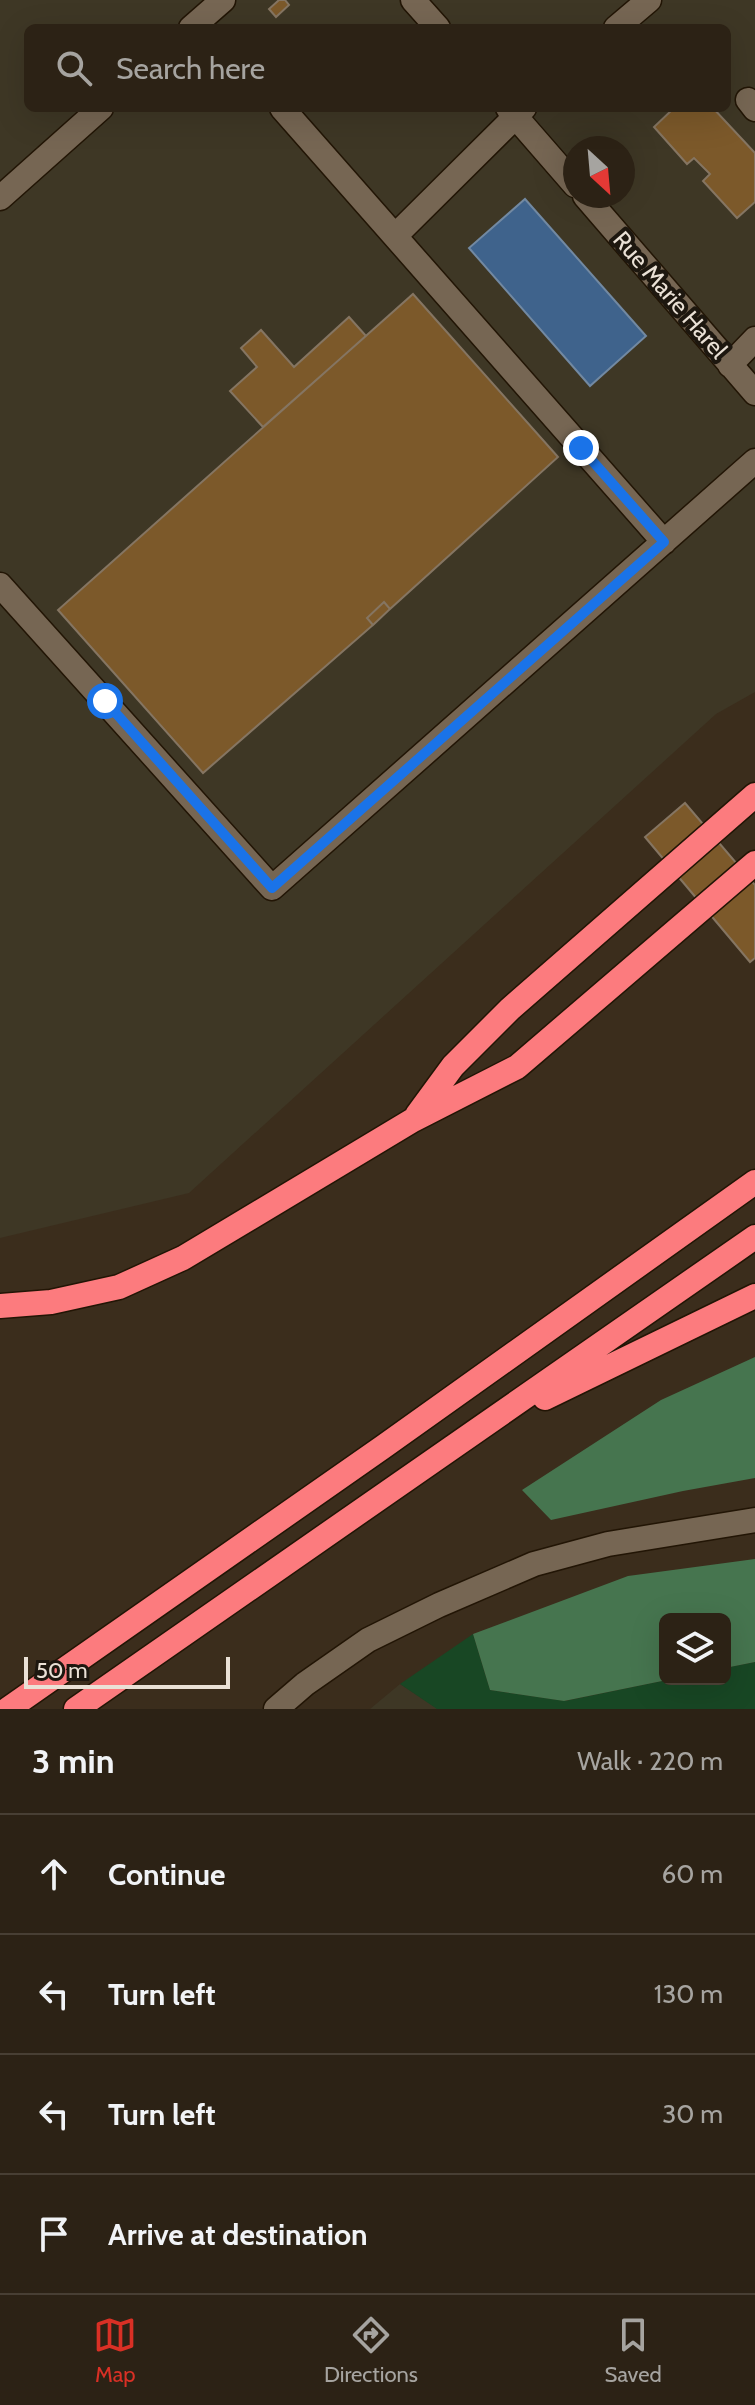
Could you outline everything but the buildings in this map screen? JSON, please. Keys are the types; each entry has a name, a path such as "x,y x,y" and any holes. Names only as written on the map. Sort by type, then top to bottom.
{"highway":[{"path":"413,1120 453,1066 510,1009 755,795"},
{"path":"0,1306 51,1302 119,1287 183,1258 413,1120 517,1067 755,863"},
{"path":"8,1709 755,1182"},
{"path":"76,1709 755,1237"},
{"path":"474,1432 755,1296"}],"street":[{"path":"196,24 223,0"},
{"path":"413,0 434,24"},
{"path":"621,24 649,0"},
{"path":"0,198 97,112"},
{"path":"286,112 664,542"},
{"path":"395,236 515,112"},
{"path":"517,112 563,170"},
{"name":"Rue Marie Harel","path":"595,208 755,393"},
{"path":"730,365 755,339"},
{"path":"0,585 272,888 755,461"},
{"path":"276,1709 305,1684 368,1640 534,1564 608,1544 755,1520"}],"shaded area":[{"path":"0,0 755,0 755,692 716,714 189,1193 0,1238"},
{"path":"400,1684 438,1709 370,1709"}],"green space":[{"path":"755,1357 755,1478 551,1520 522,1490 661,1400"},
{"path":"755,1559 755,1662 731,1667 731,1613 659,1613 659,1682 564,1701 490,1690 473,1634 628,1576"},
{"path":"473,1634 490,1690 565,1701 659,1682 659,1685 731,1685 731,1667 755,1662 755,1709 437,1709 400,1684"}],"water":[{"path":"525,199 646,336 590,386 469,248"}],"route":[{"path":"105,701 272,888 664,542 581,448"}]}
